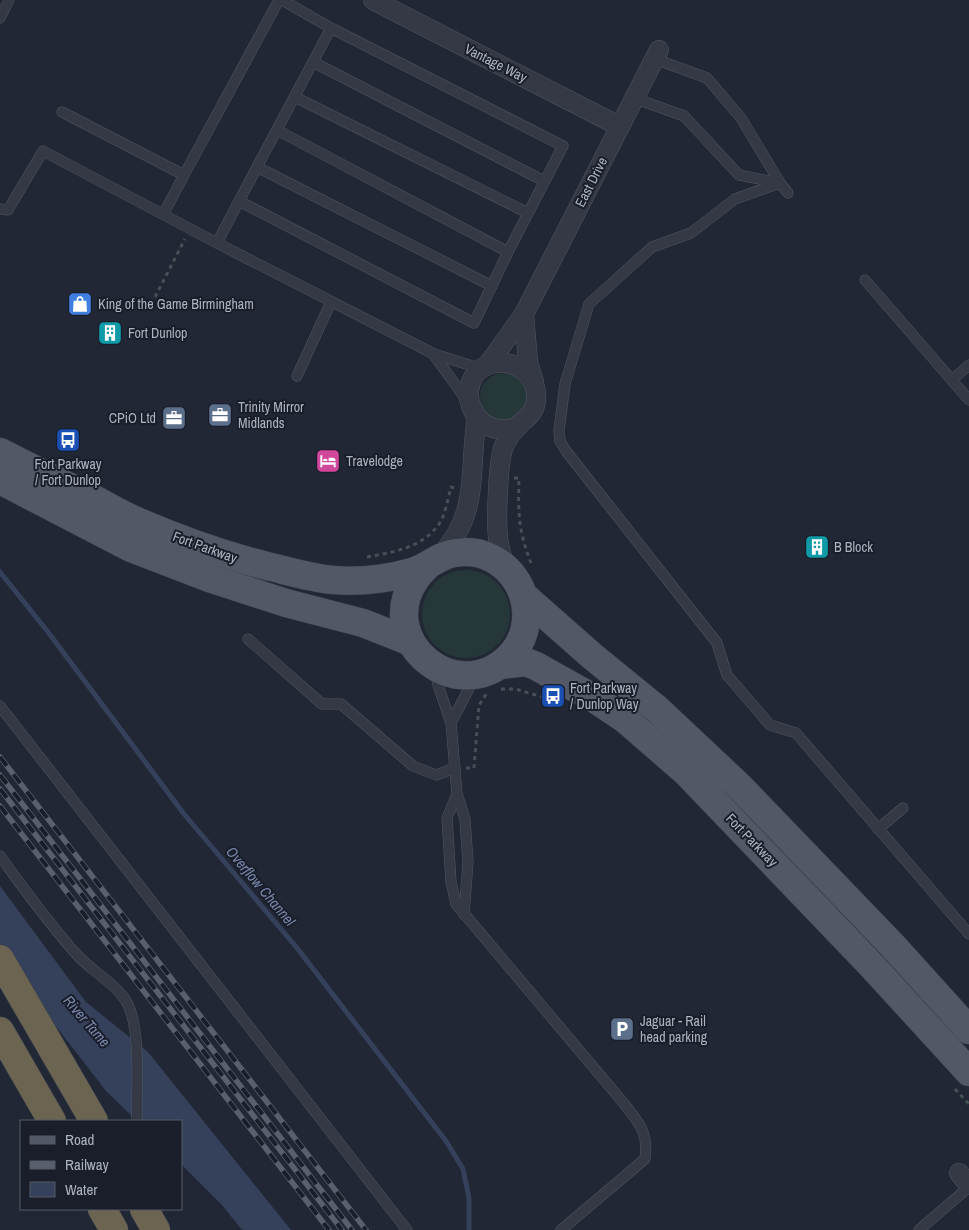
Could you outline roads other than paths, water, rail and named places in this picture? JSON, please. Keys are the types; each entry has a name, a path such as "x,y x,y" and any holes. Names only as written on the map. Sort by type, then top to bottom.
{"highway":[{"path":"0,958 93,1120"},
{"path":"0,1030 51,1120"},
{"path":"103,1210 114,1230"},
{"path":"145,1210 156,1230"}],"main road":[{"name":"Fort Parkway","path":"0,452 138,522 226,556 279,569 331,580 366,580 411,572 448,555 469,552 490,557 508,569 515,577 524,596 527,609 523,635 518,646 492,679"},
{"name":"Fort Parkway","path":"0,480 131,548 209,578 286,603 362,623 411,642"},
{"name":"Fort Parkway","path":"432,563 415,579 408,594 404,610 405,626 411,642 426,661 436,668 456,675 492,679 526,662 595,699 633,726 686,772 745,832 959,1077"},
{"name":"Fort Parkway","path":"524,596 592,656 657,709 740,787 893,946 969,1030"}],"street":[{"name":"Vantage Way","path":"373,0 619,126"},
{"name":"East Drive","path":"485,367 524,314 657,54"},
{"path":"508,569 502,559 498,536 499,475 503,448 517,427 524,422 534,409 536,393 528,362 524,314"},
{"path":"432,563 458,533 471,490 474,411 469,395 470,385 475,376 485,367 501,362 515,365 527,372 534,385"},
{"path":"474,411 492,428 500,430 517,427"}],"lane":[{"path":"0,18 9,0"},
{"path":"164,213 280,0 331,28 563,146 508,252 474,323 239,201"},
{"path":"217,243 331,28"},
{"path":"657,54 707,78 741,118 788,193"},
{"path":"313,62 544,181"},
{"path":"295,97 528,213"},
{"path":"634,98 684,116 738,175 780,183"},
{"path":"62,112 184,175"},
{"path":"277,130 508,252"},
{"path":"0,209 8,210 43,151 434,354 485,367"},
{"path":"257,167 492,286"},
{"path":"780,183 735,199 691,233 652,247 589,304 565,384 559,431 560,441 717,643 727,676 770,725 796,733 969,934"},
{"path":"865,280 969,400"},
{"path":"297,376 331,302"},
{"path":"434,354 474,411"},
{"path":"952,380 969,365"},
{"path":"248,639 322,704 341,704 413,766 436,775 455,768"},
{"path":"436,668 438,685 451,722 457,794 465,819 468,854 464,915"},
{"path":"451,722 492,679"},
{"path":"0,706 408,1230"},
{"path":"457,794 447,818 451,882 456,904 622,1100 642,1128 647,1144 645,1159 561,1230"},
{"path":"878,829 903,808"},
{"path":"0,856 49,922 80,957 116,989 129,1006 136,1028 137,1120"},
{"path":"918,1230 938,1213 966,1182"}],"water":[{"name":"River Tame","path":"0,886 86,1002 148,1052 291,1230 242,1230 222,1205 182,1165 182,1120 136,1120 106,1091 0,954"}],"waterway":[{"name":"Overflow Channel","path":"0,572 48,632 184,814 297,948 446,1141 463,1169 469,1198 469,1230"}],"railway":[{"path":"0,757 366,1230"},
{"path":"0,775 352,1230"},
{"path":"0,789 342,1230"},
{"path":"0,806 329,1230"}],"place":[{"name":"King of the Game Birmingham","path":"80,304"},
{"name":"Fort Dunlop","path":"110,333"},
{"name":"Trinity Mirror Midlands","path":"220,415"},
{"name":"CPiO Ltd","path":"174,418"},
{"name":"Fort Parkway / Fort Dunlop","path":"68,440"},
{"name":"Travelodge","path":"328,461"},
{"name":"B Block","path":"817,547"},
{"name":"Fort Parkway / Dunlop Way","path":"553,696"},
{"name":"Jaguar - Rail head parking","path":"622,1029"}]}
